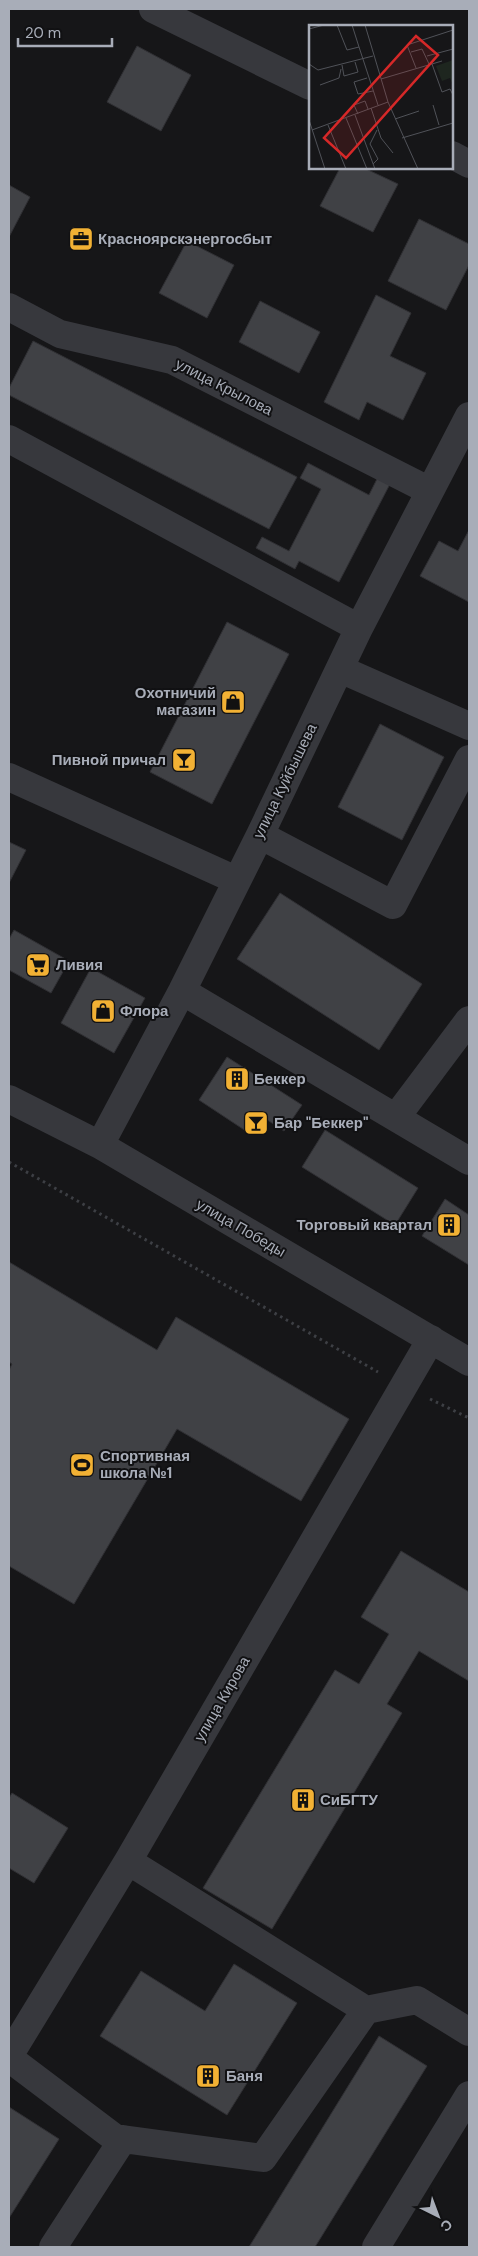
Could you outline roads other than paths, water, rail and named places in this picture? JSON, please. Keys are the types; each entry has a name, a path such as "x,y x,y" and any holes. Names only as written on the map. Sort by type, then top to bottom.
{"street":[{"path":"153,9 309,86"},
{"path":"453,156 469,164"},
{"name":"улица Крылова","path":"9,307 60,334 172,360 430,491"},
{"name":"улица Куйбышева","path":"100,1145 182,991 260,835 359,628 469,416"},
{"path":"9,439 359,628"},
{"path":"340,669 469,726"},
{"path":"260,835 393,905 469,759"},
{"path":"9,777 236,880"},
{"path":"182,991 469,1160"},
{"path":"396,1116 469,1020"},
{"name":"улица Победы","path":"9,1099 100,1145 469,1362"},
{"name":"улица Кирова","path":"9,2057 128,1861 431,1340"},
{"path":"128,1861 366,2010 417,2000 469,2032"},
{"path":"9,2057 115,2138 264,2158 366,2010"},
{"path":"376,2247 469,2095"},
{"path":"53,2247 123,2139"}],"place":[{"name":"Красноярскэнергосбыт","path":"81,239"},
{"name":"Охотничий магазин","path":"233,702"},
{"name":"Пивной причал","path":"184,760"},
{"name":"Ливия","path":"38,965"},
{"name":"Флора","path":"103,1011"},
{"name":"Беккер","path":"237,1079"},
{"name":"Бар \"Беккер\"","path":"256,1123"},
{"name":"Торговый квартал","path":"449,1225"},
{"name":"Спортивная школа №1","path":"82,1465"},
{"name":"СиБГТУ","path":"303,1800"},
{"name":"Баня","path":"208,2076"}]}
